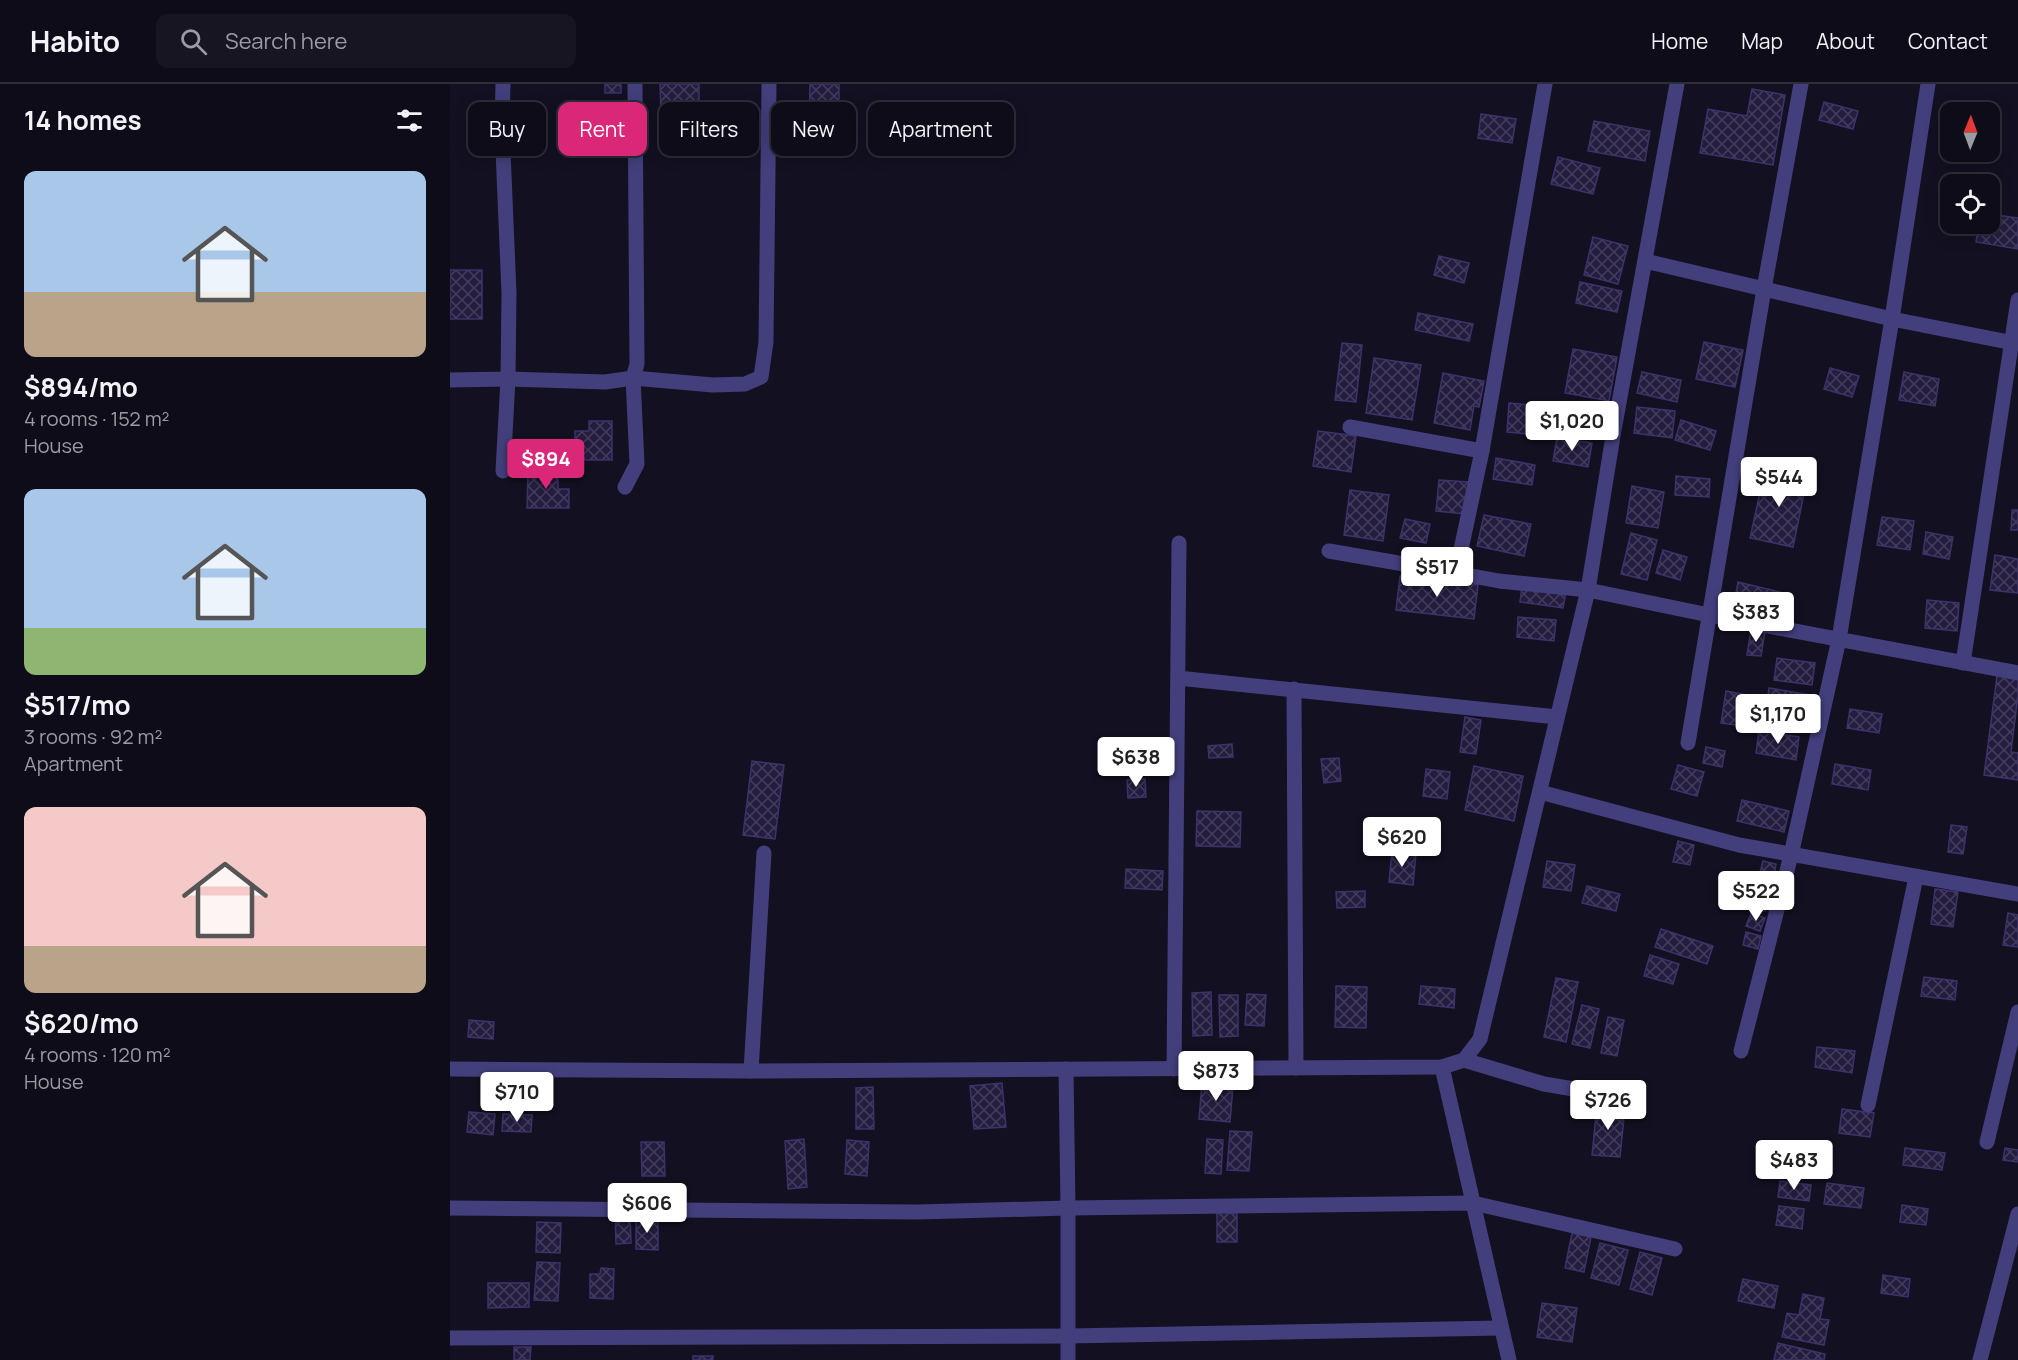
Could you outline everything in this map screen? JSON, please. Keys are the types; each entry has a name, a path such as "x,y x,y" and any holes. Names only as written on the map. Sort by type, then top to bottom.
{"street":[{"path":"503,84 502,127 509,292 508,379 503,471"},
{"path":"625,487 637,464 633,378 637,364 635,84"},
{"path":"450,380 605,382 633,378 713,385 745,384 761,377 766,342 769,84"},
{"path":"1456,573 1482,451 1545,84"},
{"path":"1464,1060 1480,1039 1588,590 1614,430 1677,84"},
{"path":"1688,744 1764,289 1801,84"},
{"path":"1741,1051 1791,855 1839,639 1928,84"},
{"path":"1646,261 1892,319 2014,344"},
{"path":"1962,663 2014,344 2018,300"},
{"path":"1350,427 1482,451"},
{"path":"1174,1069 1179,543"},
{"path":"1329,551 1499,580 1588,590 2018,673"},
{"path":"1178,678 1557,717"},
{"path":"1294,689 1296,1068"},
{"path":"1540,792 1739,845 2018,894"},
{"path":"751,1071 764,853"},
{"path":"1868,1105 1916,877"},
{"path":"1986,1142 2018,1012"},
{"path":"450,1069 751,1071 1442,1067 1464,1060 1544,1084 1615,1096"},
{"path":"1442,1067 1509,1360"},
{"path":"1066,1069 1068,1360"},
{"path":"450,1208 918,1212 1473,1203 1675,1249"},
{"path":"1980,1360 2018,1214"},
{"path":"450,1338 1068,1336 1501,1328"}],"building":[{"path":"605,84 621,84 621,93 605,93"},
{"path":"660,84 699,84 699,102 661,102"},
{"path":"810,84 839,84 839,102 810,102"},
{"path":"1752,89 1785,95 1773,165 1700,153 1708,109 1747,116"},
{"path":"1824,102 1858,111 1853,129 1819,120"},
{"path":"1481,114 1516,119 1512,143 1478,138"},
{"path":"1594,121 1650,131 1645,161 1588,151"},
{"path":"1558,157 1600,168 1593,194 1551,184"},
{"path":"2000,216 2018,218 2018,249 1976,242 1977,234 2000,234"},
{"path":"1593,237 1628,246 1618,284 1584,275"},
{"path":"1439,256 1469,263 1464,283 1434,275"},
{"path":"450,270 482,270 482,319 450,319"},
{"path":"1580,282 1622,291 1617,312 1576,303"},
{"path":"1418,313 1473,324 1469,341 1415,330"},
{"path":"1704,342 1743,350 1735,387 1696,379"},
{"path":"1342,343 1362,345 1356,402 1335,400"},
{"path":"1573,349 1617,357 1609,401 1565,393"},
{"path":"1374,358 1421,365 1412,420 1366,413"},
{"path":"1830,368 1859,376 1852,397 1824,389"},
{"path":"1642,372 1681,380 1677,402 1637,393"},
{"path":"1904,372 1939,379 1935,406 1899,400"},
{"path":"1443,373 1484,381 1479,407 1474,406 1470,430 1434,423"},
{"path":"1556,402 1596,410 1592,432 1552,424"},
{"path":"1509,403 1542,406 1539,435 1507,432"},
{"path":"1637,407 1675,411 1672,438 1634,433"},
{"path":"1681,420 1716,431 1710,450 1675,440"},
{"path":"589,421 612,421 612,460 575,460 575,431 589,431"},
{"path":"1318,431 1356,436 1351,472 1313,466"},
{"path":"1557,437 1592,443 1588,467 1553,461"},
{"path":"1496,458 1535,465 1532,485 1493,479"},
{"path":"539,468 558,468 558,489 569,489 569,508 527,508 528,473 539,473"},
{"path":"1765,469 1807,479 1793,547 1750,538"},
{"path":"1676,476 1710,479 1709,497 1675,495"},
{"path":"1439,480 1469,482 1465,514 1436,511"},
{"path":"1632,486 1664,492 1658,528 1626,523"},
{"path":"1350,490 1389,495 1383,541 1344,535"},
{"path":"2012,510 2018,510 2018,530 2011,530"},
{"path":"1484,515 1531,524 1524,556 1477,546"},
{"path":"1882,517 1914,521 1910,550 1877,545"},
{"path":"1405,519 1430,524 1426,543 1400,538"},
{"path":"1926,532 1953,537 1949,559 1923,554"},
{"path":"1631,533 1657,540 1647,580 1621,574"},
{"path":"1663,550 1687,557 1680,580 1656,573"},
{"path":"1995,555 2018,559 2018,593 1990,590"},
{"path":"1400,576 1478,585 1474,619 1396,610"},
{"path":"1738,582 1780,592 1778,603 1736,593"},
{"path":"1522,586 1566,592 1563,608 1520,602"},
{"path":"1927,600 1959,603 1957,631 1925,628"},
{"path":"1518,617 1556,620 1554,641 1517,637"},
{"path":"1751,629 1765,631 1761,656 1747,655"},
{"path":"1777,658 1815,663 1812,685 1774,680"},
{"path":"1997,676 2018,679 2011,752 2018,753 2018,780 1984,775"},
{"path":"1769,688 1811,695 1808,716 1766,710"},
{"path":"1726,691 1748,695 1743,726 1721,723"},
{"path":"1850,709 1882,714 1879,733 1847,728"},
{"path":"1465,717 1481,720 1476,754 1460,752"},
{"path":"1759,731 1799,737 1796,760 1756,753"},
{"path":"1232,744 1233,757 1209,758 1208,746"},
{"path":"1706,747 1725,751 1722,767 1703,763"},
{"path":"1339,758 1341,781 1324,783 1321,759"},
{"path":"752,761 784,765 775,839 743,835"},
{"path":"1835,764 1871,770 1868,790 1832,784"},
{"path":"1678,765 1704,772 1697,796 1671,789"},
{"path":"1474,766 1523,776 1514,821 1465,810"},
{"path":"1426,769 1450,772 1447,799 1423,796"},
{"path":"1145,779 1146,797 1128,798 1127,780"},
{"path":"1742,800 1789,811 1784,832 1737,821"},
{"path":"1197,811 1241,812 1240,847 1196,846"},
{"path":"1951,825 1967,827 1963,854 1948,852"},
{"path":"1678,841 1694,845 1690,865 1673,862"},
{"path":"1392,851 1416,854 1413,885 1389,882"},
{"path":"1547,861 1575,865 1571,891 1543,887"},
{"path":"1763,861 1776,864 1774,876 1760,872"},
{"path":"1126,869 1163,871 1162,890 1125,888"},
{"path":"1759,877 1773,881 1769,893 1755,889"},
{"path":"1587,886 1620,894 1616,911 1582,903"},
{"path":"1935,889 1958,892 1953,927 1931,924"},
{"path":"1365,891 1365,907 1337,908 1336,892"},
{"path":"1753,895 1769,899 1765,911 1750,906"},
{"path":"1751,913 1765,918 1760,931 1746,926"},
{"path":"2008,913 2018,915 2018,947 2003,945"},
{"path":"1661,929 1713,946 1707,964 1655,947"},
{"path":"1746,932 1761,936 1758,949 1743,945"},
{"path":"1650,955 1679,964 1673,984 1644,976"},
{"path":"1924,977 1957,981 1955,1000 1921,996"},
{"path":"1556,978 1578,982 1566,1042 1544,1037"},
{"path":"1336,986 1367,987 1366,1028 1335,1027"},
{"path":"1421,986 1455,989 1454,1008 1419,1004"},
{"path":"1211,992 1212,1035 1193,1036 1192,993"},
{"path":"1247,994 1266,995 1264,1026 1245,1025"},
{"path":"1219,995 1238,995 1238,1036 1220,1037"},
{"path":"1582,1005 1599,1009 1590,1048 1572,1044"},
{"path":"1608,1017 1624,1020 1617,1056 1601,1053"},
{"path":"469,1020 494,1022 493,1039 468,1037"},
{"path":"1817,1047 1855,1051 1852,1073 1815,1067"},
{"path":"1002,1083 1006,1127 974,1129 970,1086"},
{"path":"1202,1083 1233,1086 1230,1122 1199,1119"},
{"path":"873,1087 874,1129 856,1129 856,1088"},
{"path":"1597,1105 1625,1108 1620,1157 1592,1155"},
{"path":"1842,1109 1874,1113 1870,1137 1839,1133"},
{"path":"469,1112 495,1114 493,1135 467,1132"},
{"path":"503,1114 532,1115 531,1132 502,1131"},
{"path":"1230,1131 1252,1132 1249,1171 1227,1170"},
{"path":"804,1139 807,1187 788,1189 785,1141"},
{"path":"1207,1139 1223,1140 1221,1174 1205,1173"},
{"path":"847,1140 869,1142 867,1176 845,1174"},
{"path":"641,1142 664,1142 665,1176 642,1176"},
{"path":"1905,1148 1945,1153 1942,1170 1903,1165"},
{"path":"2005,1148 2018,1150 2018,1162 2003,1160"},
{"path":"1780,1181 1811,1185 1809,1201 1778,1197"},
{"path":"1827,1183 1864,1188 1861,1208 1824,1204"},
{"path":"1902,1205 1928,1209 1926,1225 1900,1222"},
{"path":"1779,1206 1804,1209 1802,1229 1776,1225"},
{"path":"1217,1212 1237,1213 1237,1242 1217,1242"},
{"path":"615,1214 630,1214 631,1243 616,1244"},
{"path":"636,1218 658,1218 658,1250 636,1249"},
{"path":"537,1222 561,1223 560,1253 536,1252"},
{"path":"1572,1233 1591,1237 1584,1272 1565,1268"},
{"path":"1600,1243 1628,1250 1619,1285 1591,1278"},
{"path":"1640,1252 1662,1258 1652,1295 1630,1289"},
{"path":"537,1262 560,1263 558,1301 534,1300"},
{"path":"601,1268 614,1269 613,1299 590,1298 590,1274 600,1274"},
{"path":"1883,1275 1910,1279 1908,1297 1881,1293"},
{"path":"1743,1279 1778,1286 1774,1308 1738,1301"},
{"path":"488,1283 529,1283 529,1307 488,1308"},
{"path":"1803,1294 1824,1298 1820,1319 1829,1320 1824,1345 1782,1337 1787,1313 1799,1315"},
{"path":"1542,1303 1577,1308 1572,1342 1537,1337"},
{"path":"1778,1343 1825,1354 1824,1360 1774,1360"},
{"path":"514,1347 531,1347 530,1360 514,1360"},
{"path":"693,1356 713,1356 713,1360 693,1360"}]}
